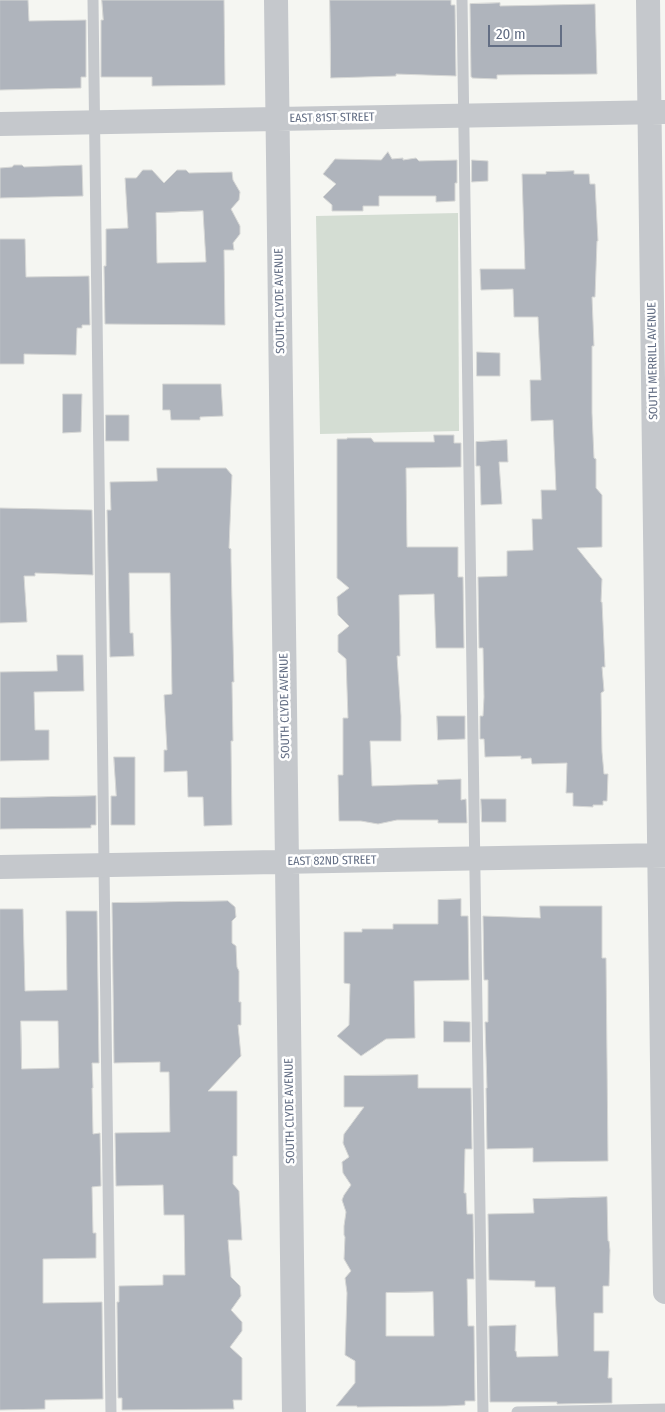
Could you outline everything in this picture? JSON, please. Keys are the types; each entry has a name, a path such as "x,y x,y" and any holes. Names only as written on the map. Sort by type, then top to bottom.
{"street":[{"name":"SOUTH CLYDE AVENUE","path":"276,0 294,1412"},
{"name":"SOUTH MERRILL AVENUE","path":"648,0 657,112 665,1292"},
{"name":"EAST 81ST STREET","path":"0,124 657,112"},
{"name":"EAST 82ND STREET","path":"0,867 662,855"}],"lane":[{"path":"93,0 111,1412"},
{"path":"462,0 484,1412"},
{"path":"517,1412 665,1409"}],"shaded area":[{"path":"458,213 459,431 320,434 316,216"}],"building":[{"path":"0,0 28,0 29,21 86,20 86,77 81,77 81,88 0,90"},
{"path":"102,0 224,0 225,85 152,86 152,77 101,77"},
{"path":"330,0 451,0 451,5 455,5 456,76 396,74 396,76 331,78"},
{"path":"500,3 500,6 595,4 597,74 497,75 497,79 472,78 470,4"},
{"path":"388,152 392,159 416,158 419,161 457,160 455,201 436,202 436,196 379,196 379,206 363,206 363,211 332,211 332,205 323,197 336,184 323,174 335,159 381,160"},
{"path":"472,160 488,161 488,181 472,182"},
{"path":"14,165 22,165 24,167 82,165 83,196 0,198 0,168 12,167"},
{"path":"143,170 152,170 164,183 177,170 186,170 189,173 232,172 233,180 240,192 239,200 231,209 240,226 240,234 233,243 234,250 224,250 225,325 105,324 104,266 106,266 106,229 128,228 125,178 136,178","holes":["203,211 206,262 157,263 156,213"]},
{"path":"574,171 574,174 589,174 590,184 595,184 598,241 595,297 592,297 594,346 592,346 592,413 594,458 596,459 596,488 602,495 602,547 577,548 602,579 601,602 605,667 602,667 604,691 601,693 602,752 604,774 608,774 607,801 603,801 603,805 593,805 593,807 573,806 573,793 566,793 567,763 532,764 531,758 521,759 521,756 485,757 484,739 480,739 480,716 483,716 484,697 483,648 479,648 478,577 507,576 507,551 533,550 532,519 542,519 541,490 556,490 553,420 531,421 530,380 541,380 538,317 514,317 513,289 481,290 480,269 525,269 522,174"},
{"path":"0,239 25,239 26,277 89,276 90,325 82,325 82,328 77,328 76,355 24,354 24,364 0,364"},
{"path":"477,352 500,353 500,376 477,376"},
{"path":"163,384 221,384 223,416 200,417 200,420 171,420 170,410 163,410"},
{"path":"63,394 82,394 81,432 63,433"},
{"path":"106,415 129,415 129,441 106,441"},
{"path":"434,435 454,435 454,443 461,443 461,467 406,468 407,547 458,547 458,577 463,577 464,648 436,648 434,594 399,595 400,656 397,656 401,741 370,741 372,786 438,784 437,780 461,779 461,800 466,799 467,823 438,823 438,820 397,820 378,824 361,821 339,821 338,775 343,775 343,718 348,718 346,659 338,652 338,635 349,626 338,615 337,597 349,588 337,578 337,439 371,438 374,442 434,442"},
{"path":"507,440 508,462 499,462 502,504 481,505 480,466 476,466 476,442"},
{"path":"157,468 226,468 232,475 229,548 231,549 234,682 232,682 233,741 231,741 232,825 204,826 203,797 188,797 187,771 164,772 164,750 167,750 164,695 172,694 170,573 129,573 130,633 133,633 134,656 110,657 107,510 111,510 110,482 157,481"},
{"path":"0,508 92,510 93,575 35,573 35,576 24,576 27,622 0,623"},
{"path":"57,655 83,655 84,691 34,692 35,730 49,730 49,760 0,761 0,672 57,671"},
{"path":"437,716 465,716 465,739 438,740"},
{"path":"114,757 135,757 135,825 111,825 111,796 116,796"},
{"path":"96,796 96,825 91,825 91,828 0,829 0,798"},
{"path":"481,799 506,799 506,822 482,822"},
{"path":"461,899 461,916 468,916 469,980 414,981 415,1038 386,1039 361,1056 337,1036 349,1025 350,984 344,983 344,932 362,932 362,929 393,929 393,924 438,924 438,900"},
{"path":"228,901 235,907 236,917 232,921 232,943 236,946 237,967 239,971 241,1025 238,1025 241,1056 208,1091 237,1091 237,1156 233,1156 233,1184 239,1191 242,1240 228,1240 231,1277 240,1286 241,1296 231,1310 242,1322 242,1331 230,1347 242,1358 242,1400 233,1400 234,1409 122,1410 122,1398 118,1398 117,1302 119,1302 119,1286 163,1285 163,1275 185,1275 184,1215 164,1215 163,1185 116,1186 115,1133 170,1132 169,1072 160,1072 160,1062 114,1063 112,903"},
{"path":"540,906 602,906 602,958 606,958 608,1161 533,1162 533,1148 487,1149 485,1022 488,1022 488,980 484,980 483,916 540,918"},
{"path":"0,909 23,909 25,991 67,990 66,911 97,911 99,1063 92,1063 92,1088 93,1134 100,1133 101,1186 92,1187 93,1233 96,1233 96,1258 43,1259 43,1303 102,1302 103,1399 45,1400 45,1409 0,1410","holes":["21,1021 58,1021 59,1068 22,1069"]},
{"path":"444,1021 470,1022 470,1042 444,1042"},
{"path":"418,1075 418,1088 471,1088 472,1149 465,1149 464,1193 466,1193 467,1214 473,1214 474,1279 467,1279 468,1326 474,1326 475,1401 465,1401 465,1405 336,1406 355,1383 355,1361 345,1355 347,1293 345,1278 351,1271 344,1259 346,1212 342,1200 351,1185 343,1173 342,1162 349,1157 343,1143 344,1134 364,1107 344,1107 344,1076","holes":["433,1292 434,1336 386,1336 386,1293"]},
{"path":"607,1197 610,1250 609,1286 603,1286 603,1313 594,1313 594,1351 609,1351 608,1378 612,1378 612,1403 490,1402 489,1326 516,1325 515,1351 517,1357 558,1356 555,1287 535,1287 535,1281 489,1280 488,1214 534,1213 533,1199"}]}
